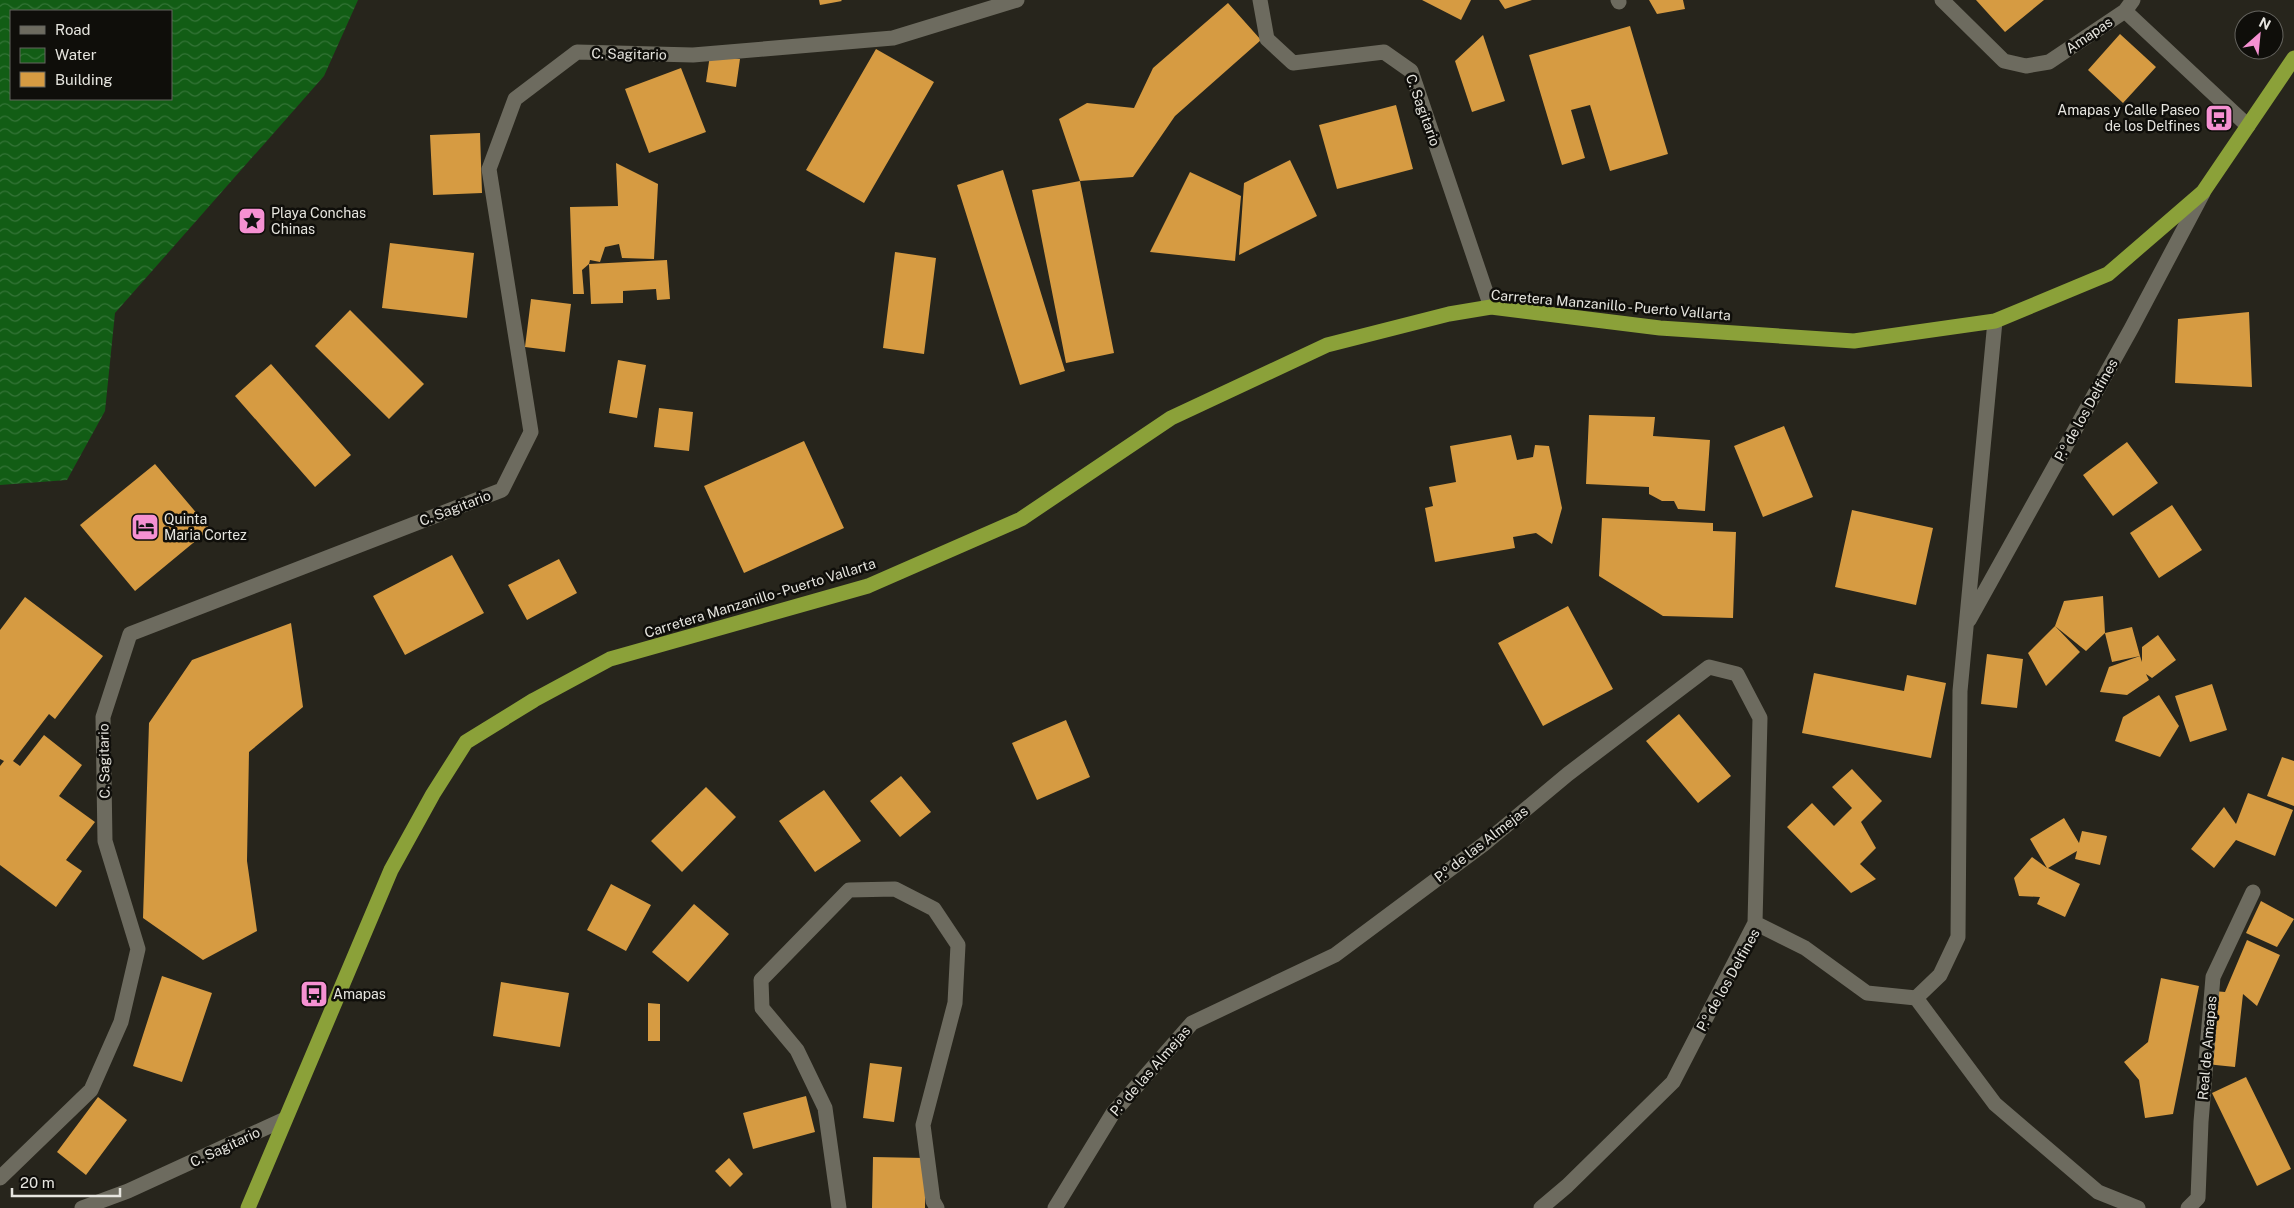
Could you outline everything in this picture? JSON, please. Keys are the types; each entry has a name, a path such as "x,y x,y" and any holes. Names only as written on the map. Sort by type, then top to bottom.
{"highway":[{"name":"Carretera Manzanillo - Puerto Vallarta","path":"248,1208 391,870 433,794 466,742 534,700 610,659 868,586 1021,519 1171,418 1327,345 1449,314 1491,307 1660,328 1854,341 1995,321 2108,274 2204,192 2294,58"}],"street":[{"name":"C. Sagitario","path":"0,1178 91,1090 121,1022 138,949 105,841 103,716 130,634 502,490 530,432 489,169 514,99 577,52 693,55 893,38 1017,0"},
{"name":"C. Sagitario","path":"1260,0 1267,39 1293,63 1384,52 1411,71 1491,307"},
{"name":"Amapas","path":"1942,0 2004,61 2026,66 2048,62 2129,5 2248,126"},
{"name":"P.º de los Delfines","path":"1966,625 2131,329 2204,192"},
{"name":"P.º de los Delfines","path":"1541,1208 1567,1186 1673,1082 1755,923 1805,948 1867,993 1916,998 1940,975 1958,937 1960,691 1995,321"},
{"name":"P.º de las Almejas","path":"1055,1208 1113,1113 1192,1023 1334,955 1484,844 1568,774 1709,667 1736,674 1760,718 1755,923"},
{"path":"839,1208 825,1108 797,1050 762,1008 761,980 849,890 895,889 934,909 958,945 955,1002 923,1125 933,1201 937,1208"},
{"name":"Real de Amapas","path":"2188,1208 2198,1198 2201,1122 2213,977 2253,892"},
{"path":"1916,998 1995,1104 2098,1192 2138,1208"},
{"name":"C. Sagitario","path":"82,1208 128,1192 285,1119"}],"water":[{"path":"0,0 358,0 324,76 115,313 105,411 67,480 0,485"}],"building":[{"path":"819,0 841,0 842,1 820,5"},
{"path":"1422,0 1471,0 1461,20"},
{"path":"1499,0 1532,0 1505,9"},
{"path":"1649,0 1683,0 1685,9 1657,14"},
{"path":"1976,0 2044,0 2005,32"},
{"path":"1228,3 1261,40 1175,116 1133,177 1080,181 1059,119 1087,103 1134,108 1153,68"},
{"path":"1630,26 1668,154 1610,171 1590,105 1571,110 1585,158 1562,165 1529,55"},
{"path":"2120,34 2156,67 2123,103 2088,70"},
{"path":"1483,35 1505,101 1472,112 1455,61"},
{"path":"876,49 934,82 864,203 806,170"},
{"path":"710,55 740,59 736,87 706,82"},
{"path":"681,68 706,132 649,153 625,89"},
{"path":"1396,105 1413,169 1337,189 1319,125"},
{"path":"480,133 482,193 433,195 430,135"},
{"path":"1290,160 1317,216 1239,255 1244,183"},
{"path":"616,163 658,184 654,259 622,258 619,244 605,247 600,262 590,260 589,264 582,270 584,294 573,294 570,207 618,206"},
{"path":"1003,170 1065,371 1020,385 957,185"},
{"path":"1190,172 1241,196 1235,261 1150,252"},
{"path":"1080,181 1114,353 1066,363 1032,190"},
{"path":"390,243 474,253 467,318 382,308"},
{"path":"895,252 936,258 924,354 883,348"},
{"path":"667,260 670,299 657,300 656,289 623,291 623,303 591,304 589,264"},
{"path":"531,299 571,304 565,352 525,347"},
{"path":"350,310 424,384 389,419 315,346"},
{"path":"2249,312 2252,387 2175,383 2178,319"},
{"path":"618,360 646,365 637,418 609,413"},
{"path":"271,364 351,455 315,487 235,396"},
{"path":"659,408 693,412 689,451 654,447"},
{"path":"1589,415 1655,417 1653,436 1710,440 1705,511 1678,509 1674,501 1662,501 1649,494 1649,487 1586,484"},
{"path":"1784,426 1813,497 1763,517 1734,446"},
{"path":"1511,435 1517,460 1533,457 1535,445 1549,446 1562,508 1552,544 1536,533 1513,537 1515,548 1435,562 1425,508 1433,506 1429,487 1456,482 1450,446"},
{"path":"804,441 844,528 744,573 704,486"},
{"path":"2127,442 2158,483 2113,516 2083,475"},
{"name":"Quinta Maria Cortez","path":"155,464 210,529 135,591 80,525"},
{"path":"2172,505 2202,550 2159,578 2130,533"},
{"path":"1852,510 1933,528 1916,605 1835,587"},
{"path":"1602,518 1713,523 1713,531 1736,532 1733,618 1663,616 1599,576"},
{"path":"452,555 484,613 405,655 373,596"},
{"path":"559,559 577,593 527,620 508,585"},
{"path":"2103,596 2105,633 2086,651 2055,626 2064,601"},
{"path":"25,597 103,656 55,719 49,714 13,761 20,766 44,735 82,765 59,796 95,822 66,860 82,871 56,907 0,865 0,766 4,761 0,759 0,630"},
{"path":"1568,606 1613,689 1543,726 1498,643"},
{"path":"291,623 303,707 249,752 247,861 257,931 203,960 143,918 149,723 192,660"},
{"path":"2055,626 2080,652 2046,686 2028,653"},
{"path":"2132,627 2140,656 2112,662 2105,633"},
{"path":"2158,635 2176,660 2152,678 2146,674 2149,680 2127,695 2100,692 2109,667 2140,656 2142,662 2142,647"},
{"path":"1987,654 2023,659 2017,708 1981,704"},
{"path":"1814,673 1904,691 1907,675 1946,683 1931,758 1802,733"},
{"path":"2212,684 2227,730 2190,742 2175,696"},
{"path":"2159,695 2179,726 2160,757 2115,741 2123,717"},
{"path":"1679,714 1731,776 1698,803 1646,741"},
{"path":"1066,720 1090,777 1037,800 1012,743"},
{"path":"2282,757 2294,761 2294,806 2267,796"},
{"path":"1852,769 1882,801 1861,822 1876,848 1860,864 1876,879 1851,893 1787,827 1812,803 1834,826 1852,808 1832,787"},
{"path":"901,776 931,812 900,837 870,801"},
{"path":"706,787 736,817 682,872 651,841"},
{"path":"824,790 861,841 815,872 779,821"},
{"path":"2248,793 2293,810 2275,856 2236,840 2214,868 2191,849 2224,807 2236,824"},
{"path":"2064,818 2079,843 2082,831 2107,836 2100,865 2075,859 2077,851 2048,868 2080,884 2065,917 2037,904 2040,897 2019,896 2014,878 2032,857 2047,868 2030,839"},
{"path":"611,884 651,905 626,951 587,930"},
{"path":"2261,901 2294,919 2277,947 2246,933"},
{"path":"694,904 729,934 688,982 652,952"},
{"path":"2247,940 2280,955 2257,1006 2243,994 2235,1067 2206,1064 2214,991 2225,992"},
{"path":"162,976 212,993 182,1082 133,1066"},
{"path":"2161,978 2199,986 2173,1114 2145,1118 2139,1080 2124,1062 2148,1042"},
{"path":"501,982 569,993 560,1047 493,1036"},
{"path":"648,1003 660,1004 660,1041 648,1041"},
{"path":"870,1063 902,1067 894,1122 863,1118"},
{"path":"2246,1077 2291,1169 2257,1186 2212,1093"},
{"path":"806,1096 815,1132 753,1149 743,1113"},
{"path":"98,1097 127,1120 86,1175 57,1152"},
{"path":"873,1157 925,1158 925,1208 872,1208"},
{"path":"729,1158 743,1174 730,1187 715,1171"}],"place":[{"name":"Amapas y Calle Paseo de los Delfines","path":"2219,118"},
{"name":"Playa Conchas Chinas","path":"252,221"},
{"name":"Quinta Maria Cortez","path":"145,527"},
{"name":"Amapas","path":"314,994"}]}
